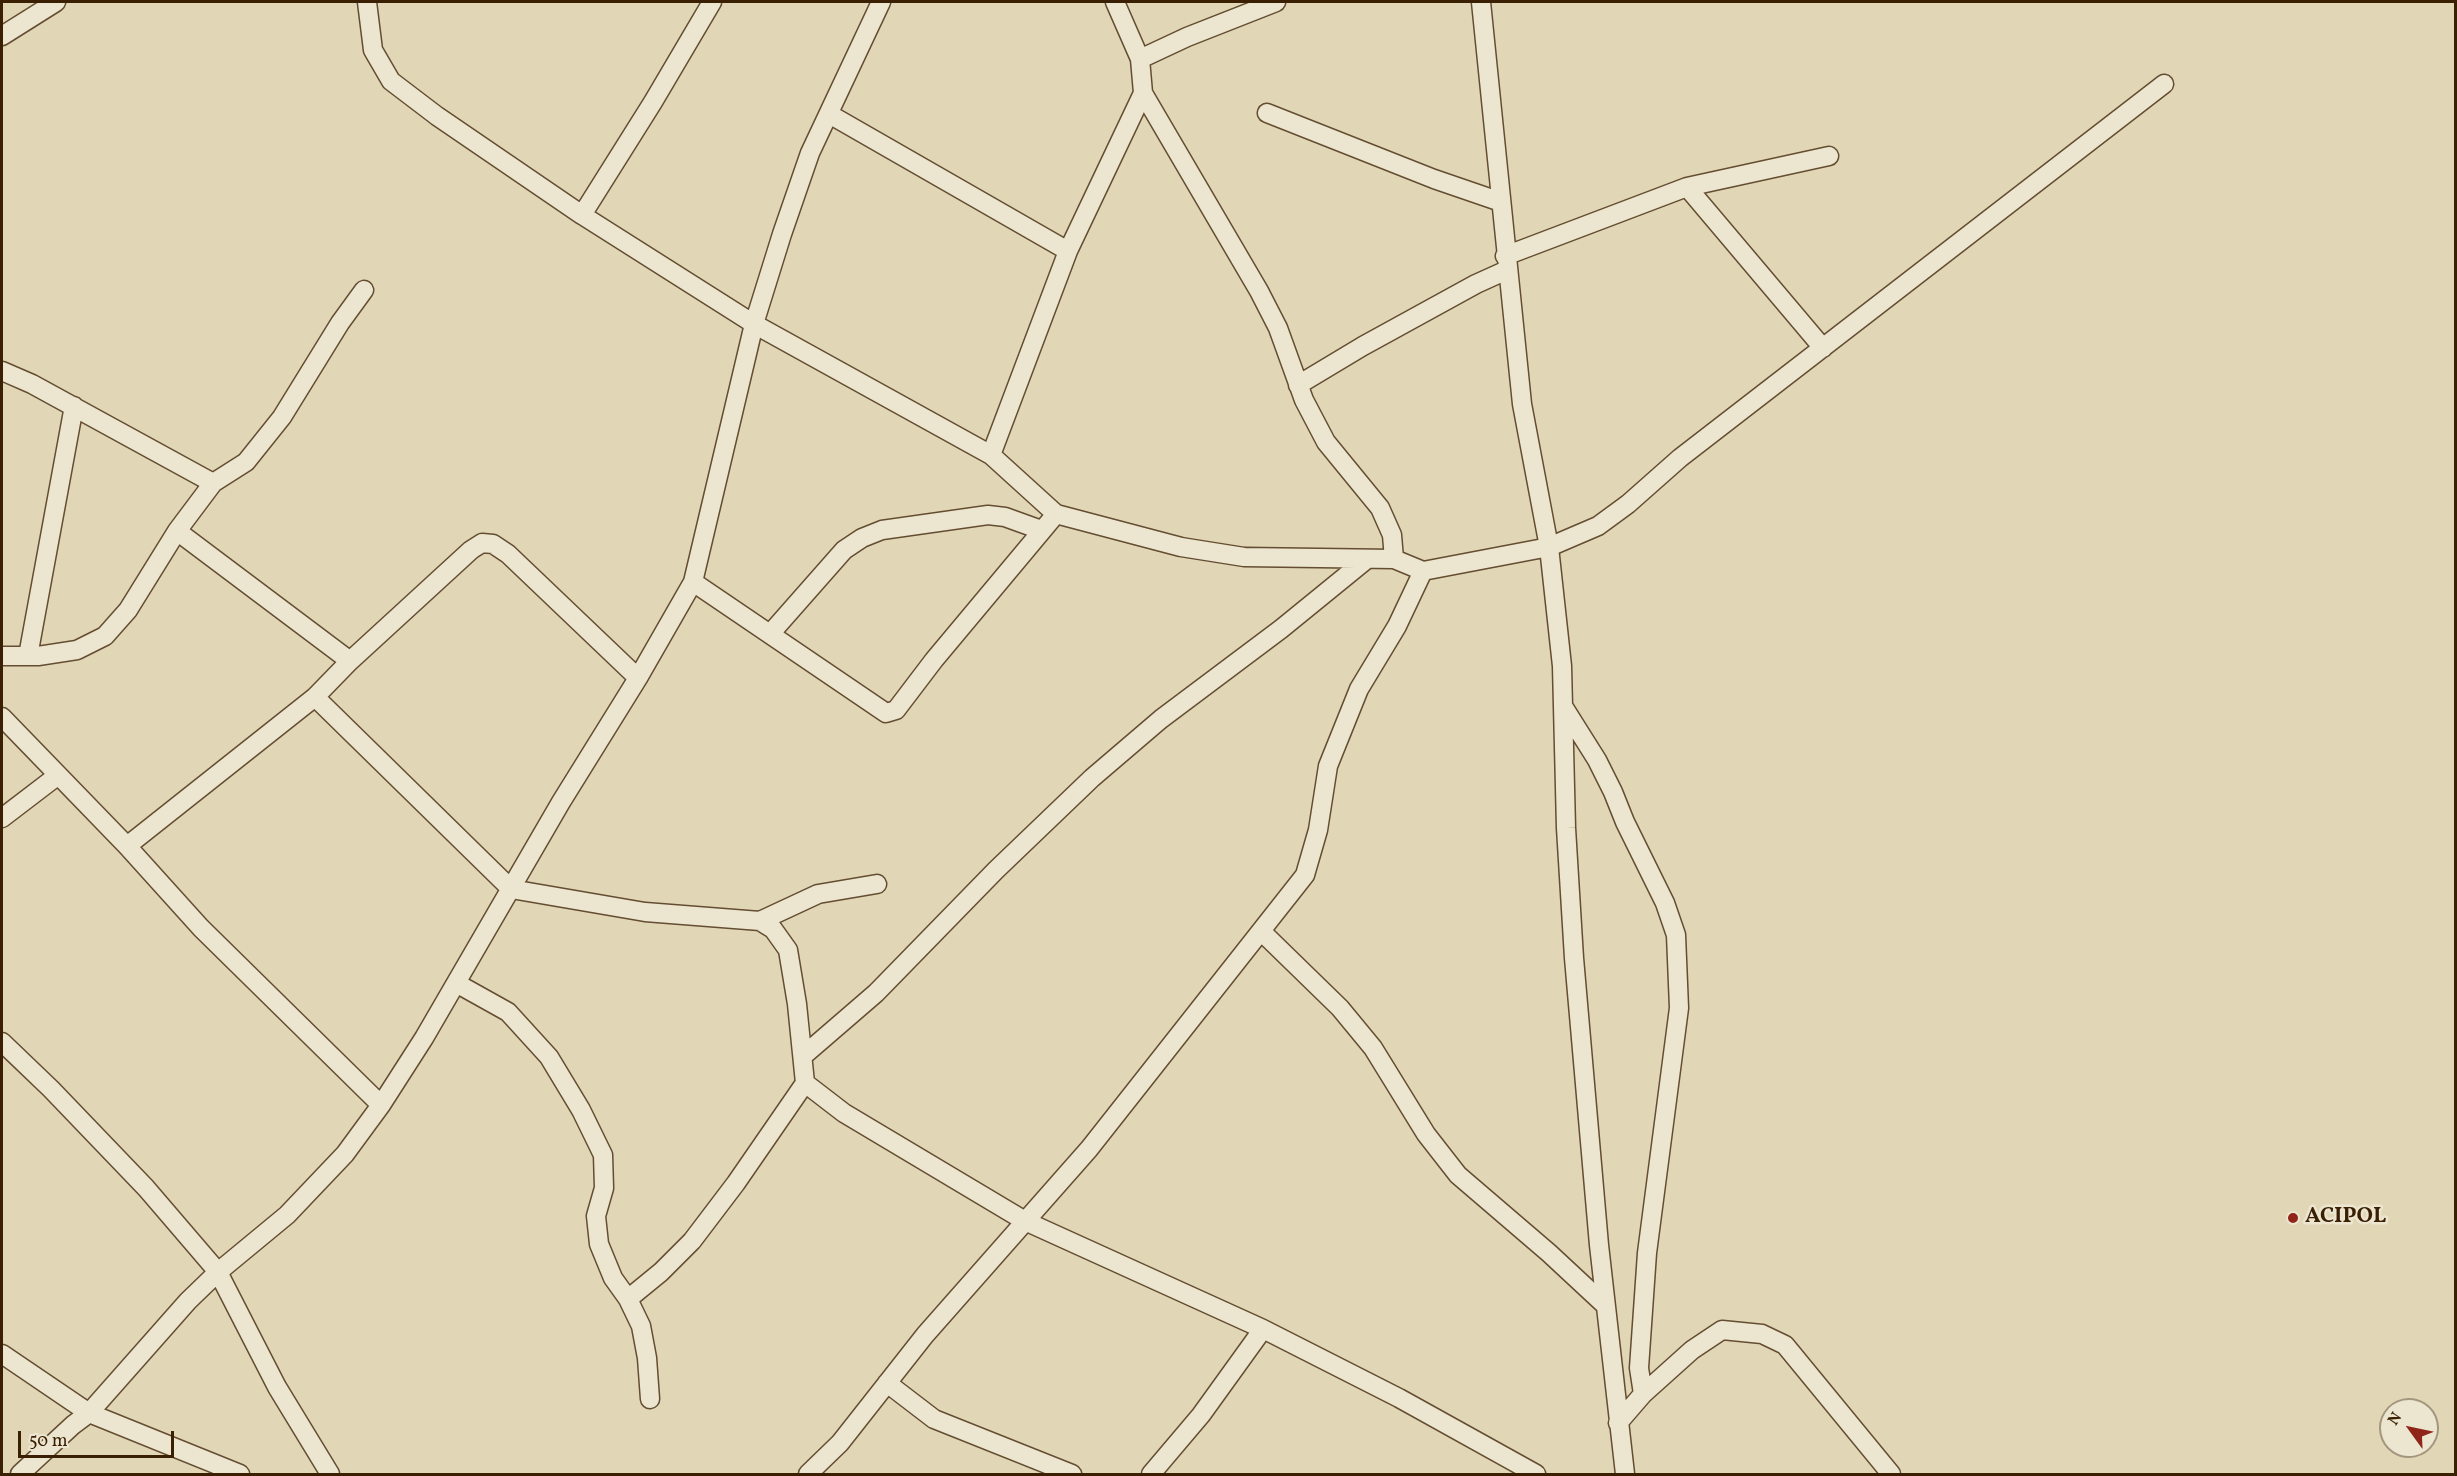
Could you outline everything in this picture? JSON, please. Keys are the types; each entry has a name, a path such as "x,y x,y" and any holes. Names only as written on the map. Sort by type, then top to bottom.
{"street":[{"path":"2,36 56,2"},
{"path":"367,2 373,50 391,81 437,116 582,214 754,324 990,455 1056,514 1181,548 1244,557 1394,559 1423,572 1548,547 1598,526 1628,504 1680,458 2164,84"},
{"path":"582,214 653,102 712,2"},
{"path":"20,1474 89,1413 188,1301 218,1272 287,1215 345,1154 381,1105 424,1038 638,678 693,582 754,324 810,153 881,2"},
{"path":"1112,2 1140,59 1143,93 1259,291 1278,328 1298,385 1326,442 1380,508 1392,535 1394,559"},
{"path":"1140,59 1187,37 1276,2"},
{"path":"1480,2 1522,404 1548,547 1562,666 1566,828 1574,958 1624,1474"},
{"path":"990,455 1068,251 1143,93"},
{"path":"1267,113 1434,179 1501,202"},
{"path":"829,114 1068,251"},
{"path":"1298,385 1383,334 1476,284 1506,263 1687,187 1829,156"},
{"path":"1687,187 1823,348"},
{"path":"2,656 28,656 77,650 105,636 128,610 177,531 213,483 246,462 282,417 340,323 364,290"},
{"path":"2,371 74,406 213,483"},
{"path":"28,656 74,406"},
{"path":"693,582 875,707 885,712 896,710 1056,514"},
{"path":"770,634 844,550 862,538 882,530 988,515 1005,517 1041,530"},
{"path":"177,531 350,661"},
{"path":"127,846 315,697 350,661 471,550 482,543 492,544 508,554 638,678"},
{"path":"803,1056 876,993 996,870 1092,778 1161,719 1281,629 1367,559"},
{"path":"808,1474 840,1443 925,1335 1089,1149 1305,875 1318,830 1328,766 1359,689 1397,626 1423,572"},
{"path":"315,697 511,890 645,912 760,921 773,928 788,950 805,1083 736,1183 692,1240 661,1272 628,1299"},
{"path":"1563,705 1602,768 1625,822 1665,903 1676,935 1679,1008 1647,1253 1640,1368 1643,1394"},
{"path":"2,717 127,846 201,928 381,1105"},
{"path":"2,818 57,776"},
{"path":"760,921 818,894 877,884"},
{"path":"1262,932 1340,1008 1373,1048 1426,1134 1458,1175 1549,1253 1606,1306"},
{"path":"456,983 508,1012 549,1057 581,1110 603,1155 604,1188 596,1216 599,1244 613,1278 628,1299 641,1326 647,1358 650,1400"},
{"path":"2,1042 51,1089 146,1188 218,1272 277,1387 330,1474"},
{"path":"805,1083 844,1113 1025,1221 1263,1329 1399,1398 1536,1474"},
{"path":"1151,1474 1201,1415 1263,1329"},
{"path":"1618,1424 1643,1394 1692,1350 1722,1330 1762,1334 1785,1345 1891,1474"},
{"path":"2,1354 89,1413 240,1474"},
{"path":"887,1383 934,1419 1072,1474"}],"place":[{"name":"ACIPOL","path":"2293,1218"}]}
